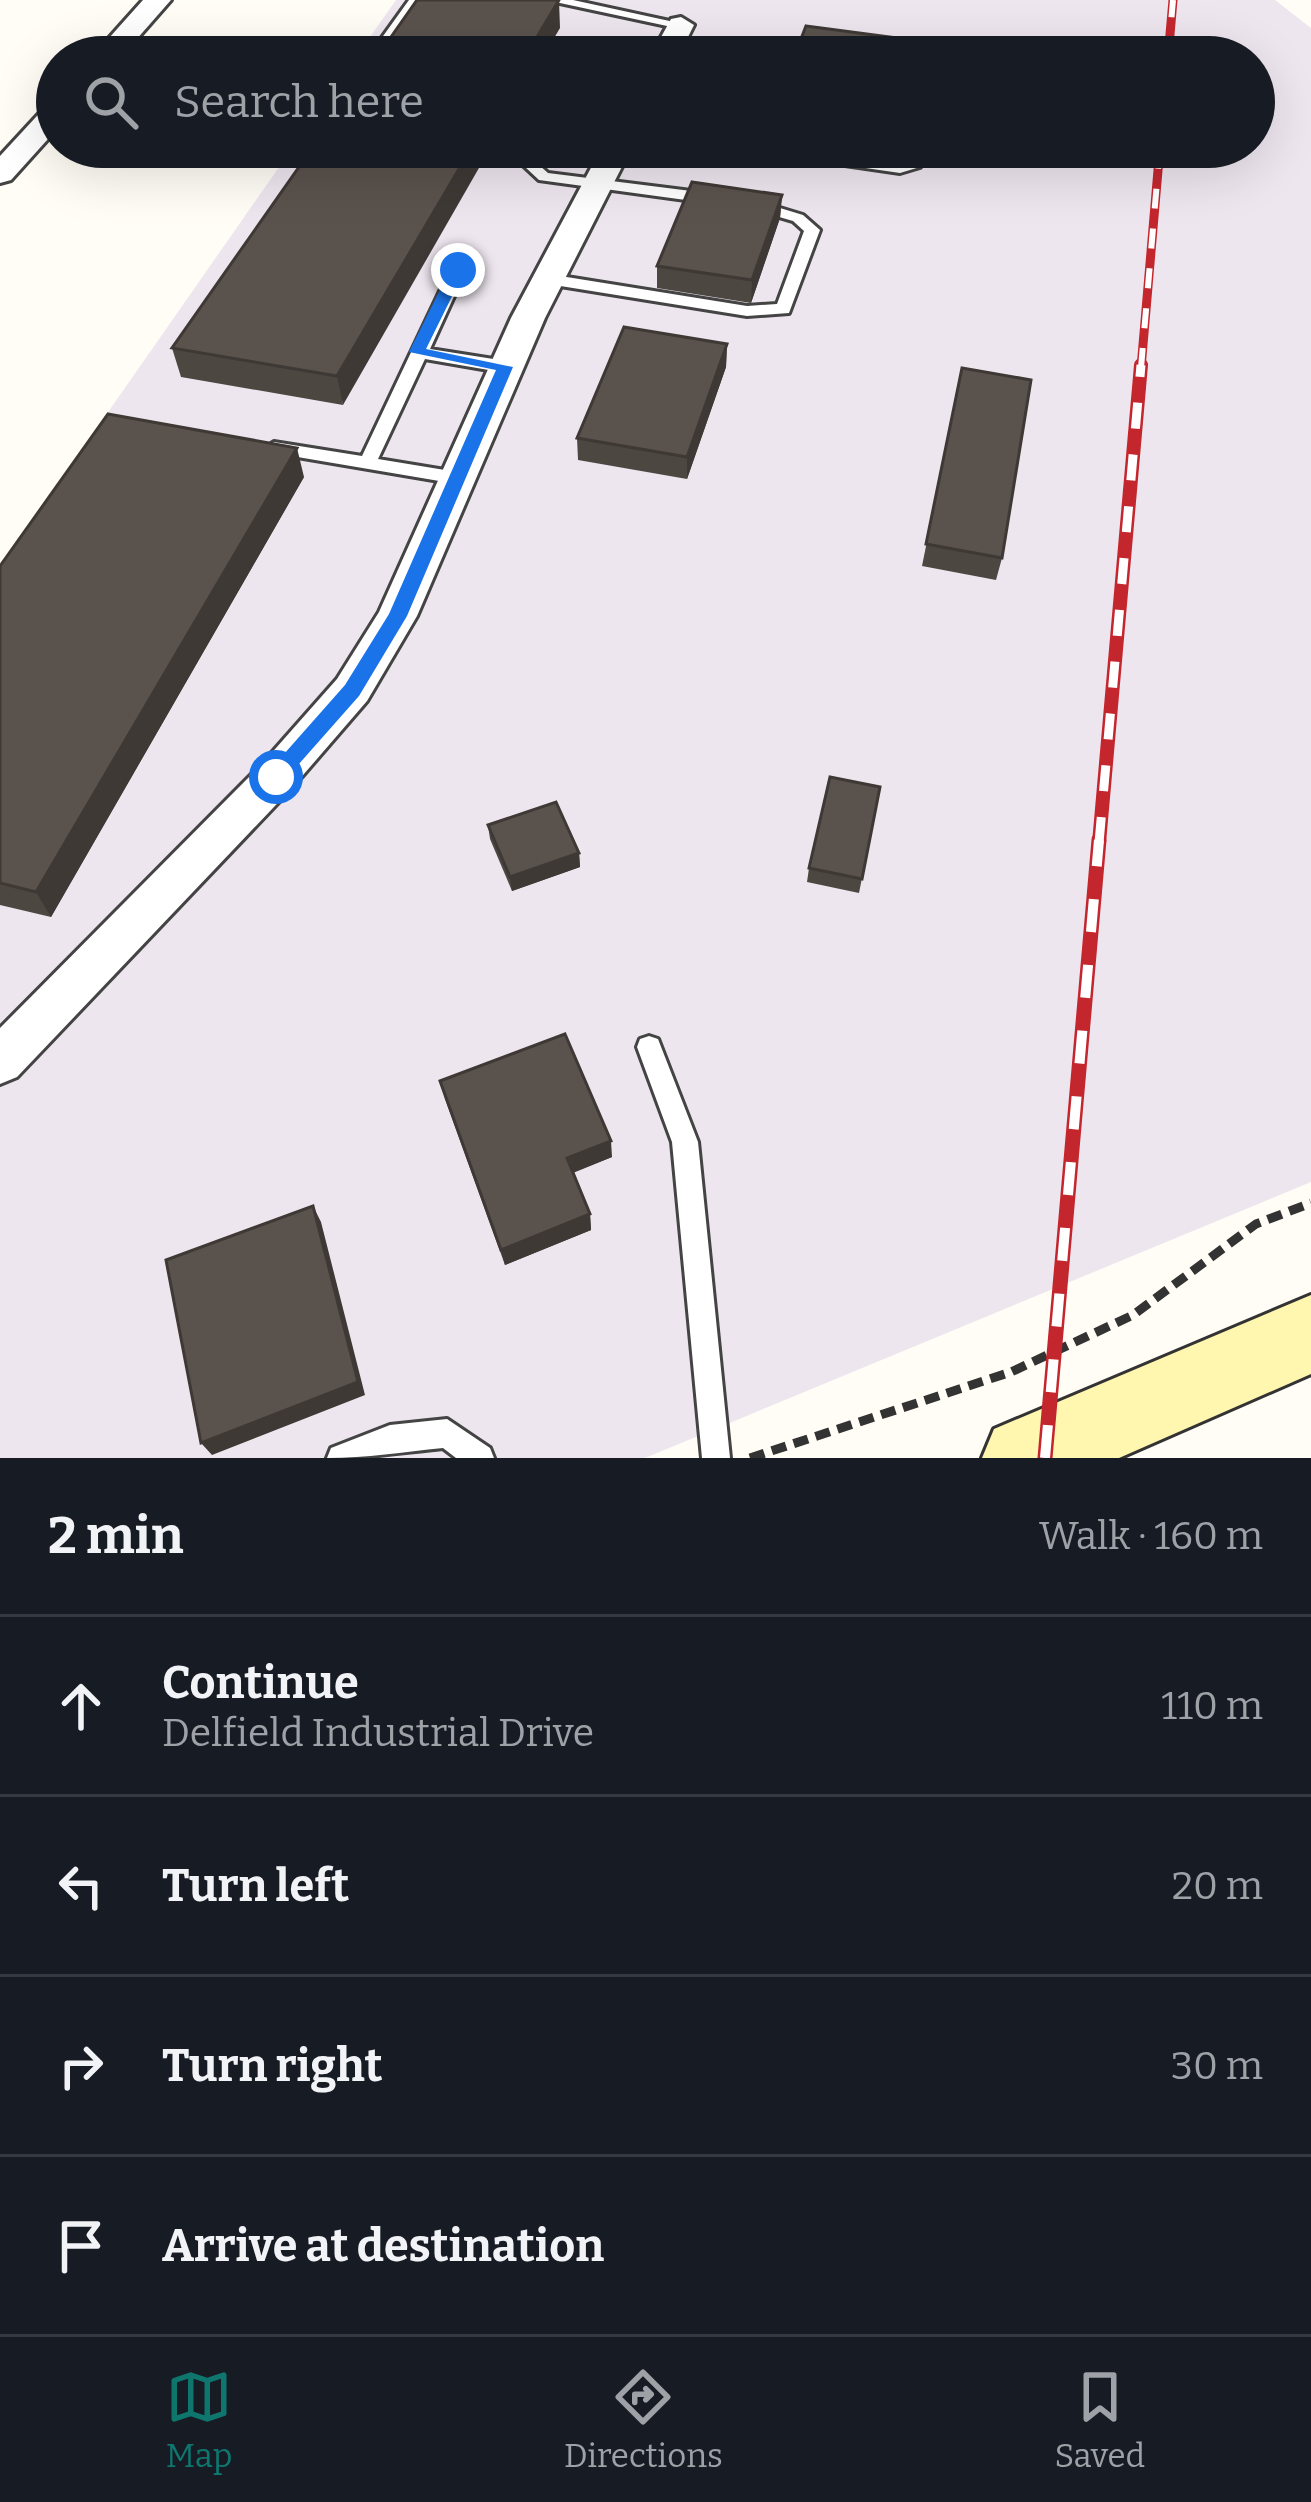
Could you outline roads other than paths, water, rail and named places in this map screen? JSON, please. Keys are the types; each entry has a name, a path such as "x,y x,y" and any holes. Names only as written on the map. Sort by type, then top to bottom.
{"street":[{"path":"125,36 158,0"},
{"path":"0,175 36,135"},
{"path":"0,1061 276,777 352,690 398,616 506,367 606,168"},
{"path":"1023,1458 1311,1334"}],"lane":[{"path":"390,36 416,0"},
{"path":"553,0 650,36"},
{"path":"533,168 597,184 751,204 798,218 812,230 783,309 747,310 548,279"},
{"path":"367,464 458,270"},
{"path":"417,352 506,367"},
{"path":"256,445 457,478"},
{"path":"649,1047 685,1142 716,1458"},
{"path":"341,1458 391,1439 447,1433 480,1458"}],"railway":[{"path":"1170,36 1173,0"},
{"path":"1141,368 1158,168"},
{"path":"1099,843 1141,365"},
{"path":"1045,1458 1099,840"}]}
